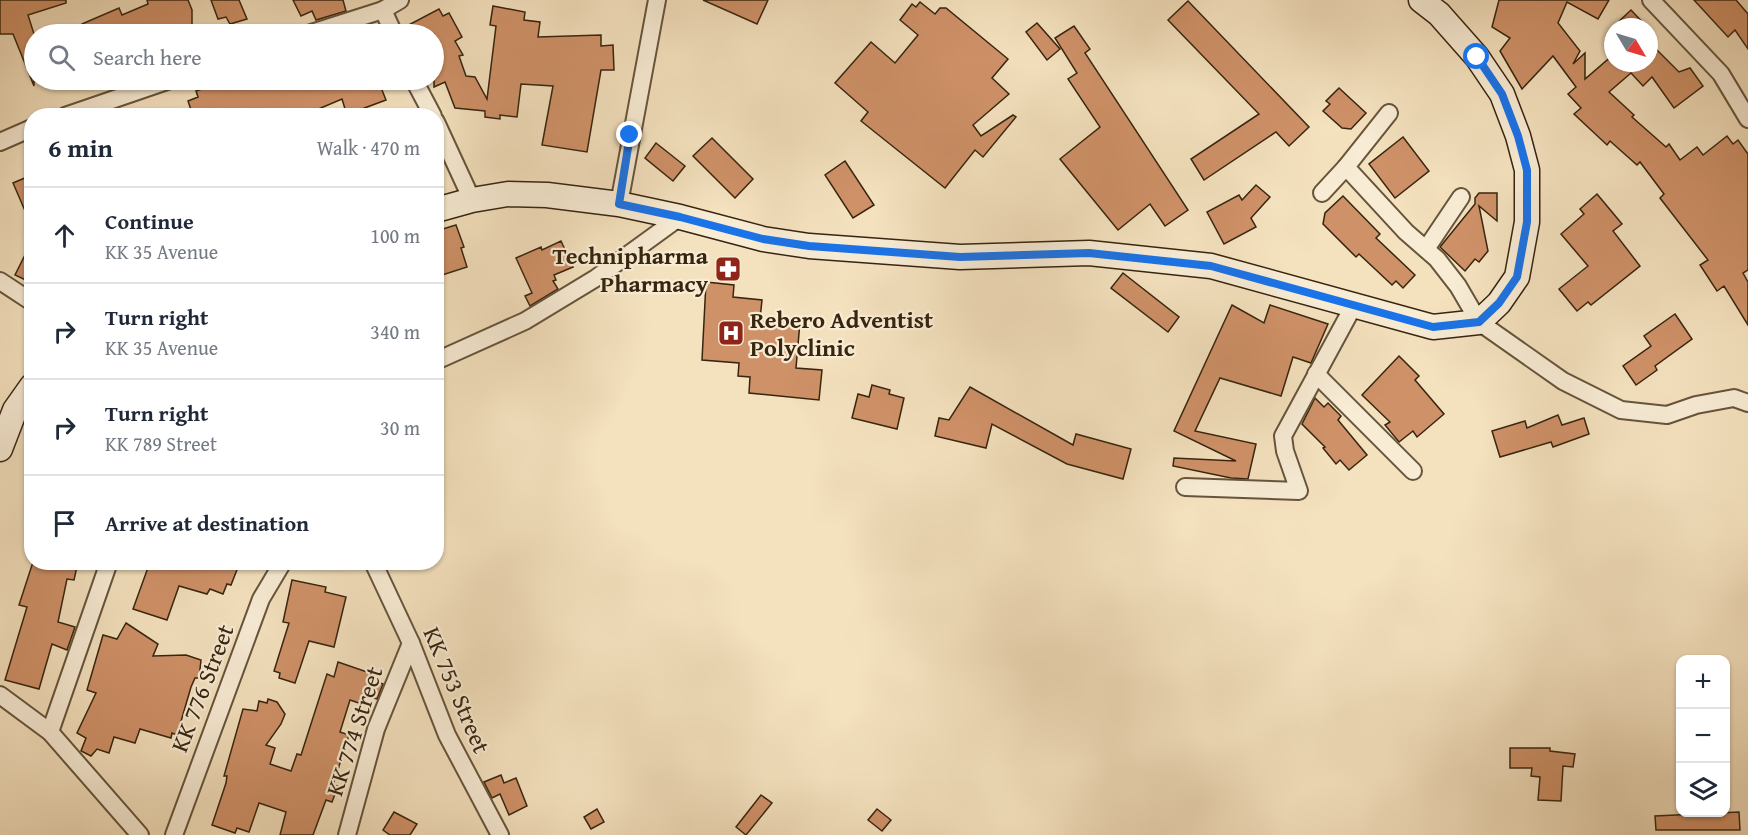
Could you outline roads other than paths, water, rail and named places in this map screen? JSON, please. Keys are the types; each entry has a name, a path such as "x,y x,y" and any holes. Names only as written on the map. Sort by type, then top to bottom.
{"main road":[{"path":"444,208 508,194 547,195 619,204 763,239 809,246 960,257 1089,253 1211,266 1353,307 1433,327 1479,322 1499,303 1517,277 1527,222 1527,170 1518,136 1502,94 1477,57 1439,14 1422,0"},
{"path":"0,449 15,410 24,397"}],"street":[{"path":"339,24 383,10 400,0"},
{"path":"619,204 657,0"},
{"path":"1651,0 1721,74 1748,119"},
{"path":"383,10 389,24"},
{"path":"88,108 141,90"},
{"path":"419,90 429,108"},
{"path":"1322,193 1389,113"},
{"path":"0,142 24,132"},
{"path":"444,139 472,200"},
{"path":"1346,167 1437,259 1458,286 1479,322 1563,381 1621,410 1667,415 1696,405 1743,397"},
{"path":"1426,249 1461,197"},
{"path":"444,357 535,315 596,278 680,217"},
{"path":"0,281 24,297"},
{"path":"1185,487 1299,491 1285,451 1283,436 1353,307"},
{"path":"1316,374 1413,471"},
{"path":"50,732 106,570"},
{"name":"KK 776 Street","path":"174,835 261,599 278,570"},
{"name":"KK 753 Street","path":"378,570 411,643 447,735 500,835"},
{"name":"KK 774 Street","path":"347,835 376,729 411,643"},
{"path":"0,695 50,732 140,835"}],"place":[{"name":"Technipharma Pharmacy","path":"728,269"},
{"name":"Rebero Adventist Polyclinic","path":"731,333"}]}
